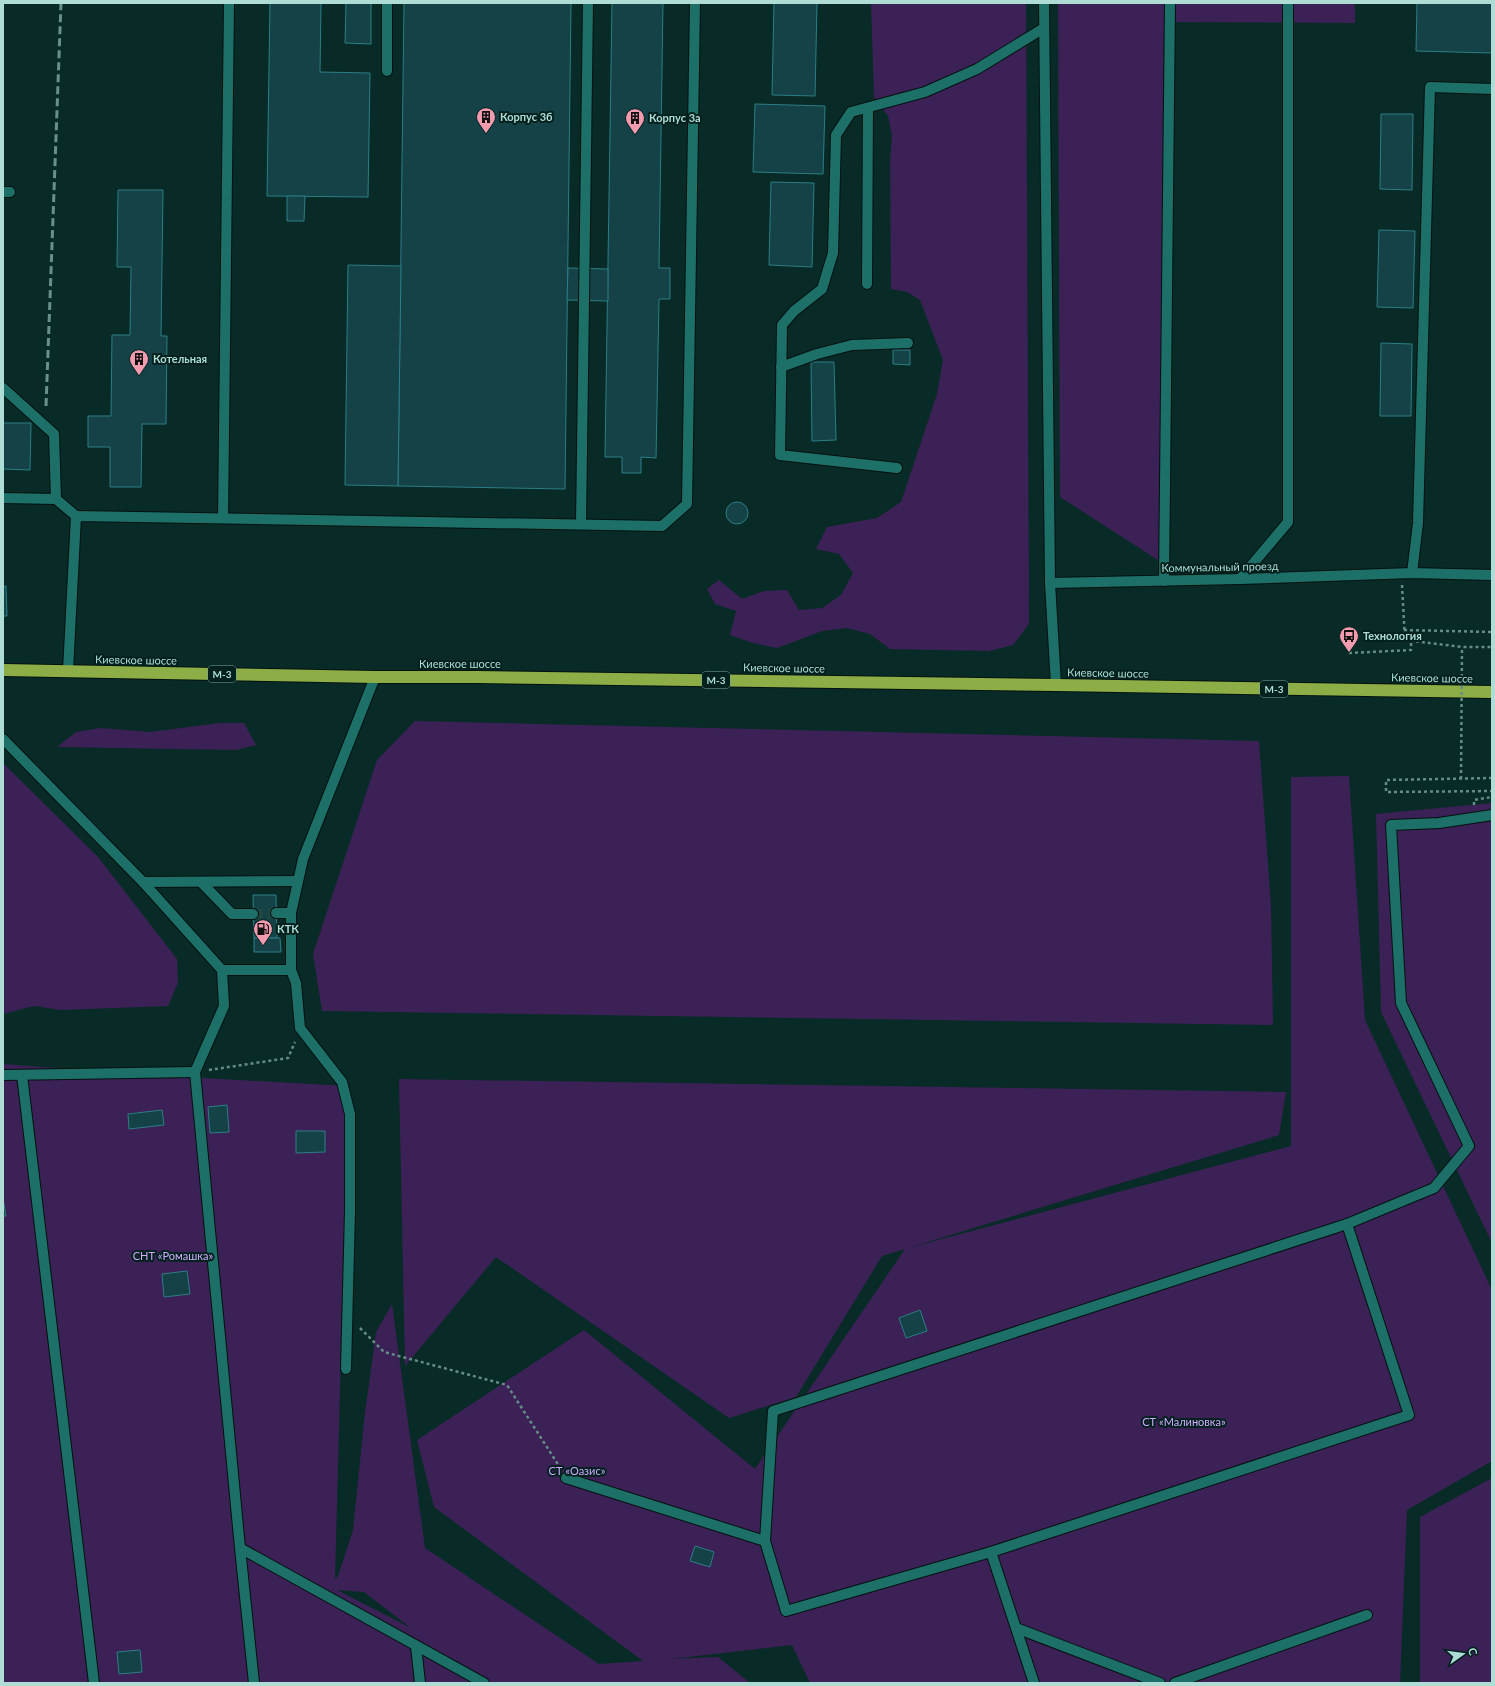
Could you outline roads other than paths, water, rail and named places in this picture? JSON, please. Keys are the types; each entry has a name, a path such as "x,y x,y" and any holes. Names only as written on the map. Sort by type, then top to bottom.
{"highway":[{"name":"Киевское шоссе","path":"3,670 375,677 477,677 1492,692"}],"street":[{"path":"223,518 229,3"},
{"path":"387,3 387,71"},
{"path":"581,524 588,3"},
{"path":"3,498 56,499 76,516 662,526 687,504 695,3"},
{"path":"1044,3 1050,583 1056,685"},
{"path":"1164,581 1170,3"},
{"path":"1240,580 1288,522 1288,3"},
{"path":"897,468 780,455 782,325 794,311 822,289 832,253 836,136 851,112 931,89 977,69 1044,28"},
{"path":"1407,573 1418,523 1430,87 1492,89"},
{"path":"867,284 868,108"},
{"path":"781,368 818,354 852,345 908,343"},
{"path":"3,388 54,434 56,499"},
{"path":"68,671 76,516"},
{"name":"Коммунальный проезд","path":"1050,583 1240,580 1407,573 1492,575"},
{"path":"346,1369 350,1114 342,1082 300,1028 296,983 291,970 291,913 303,859 375,677"},
{"path":"3,739 143,882 222,970 224,1006 195,1072 254,1683"},
{"path":"1346,1224 1409,1415 991,1552 786,1611 765,1541 773,1411 1346,1224 1434,1188 1469,1146 1401,1003 1392,825 1439,823 1492,815"},
{"path":"143,882 298,881"},
{"path":"201,882 232,914 253,914"},
{"path":"276,913 291,913"},
{"path":"222,970 291,970"},
{"path":"3,1075 195,1072"},
{"path":"22,1075 94,1683"},
{"path":"566,1478 765,1541"},
{"path":"240,1548 484,1683"},
{"path":"991,1552 1034,1683"},
{"path":"1175,1683 1367,1615"},
{"path":"1016,1628 1160,1683"},
{"path":"416,1646 420,1683"}],"tunnel":[{"path":"253,914 276,913"}],"railway":[{"path":"46,406 61,3"}],"place":[{"name":"Корпус 3б","path":"486,134"},
{"name":"Корпус 3a","path":"635,135"},
{"name":"Котельная","path":"139,376"},
{"name":"Технология","path":"1349,653"},
{"name":"КТК","path":"263,946"}],"park label":[{"name":"СНТ «Ромашка»","path":"173,1256"},
{"name":"СТ «Малиновка»","path":"1184,1422"},
{"name":"СТ «Оазис»","path":"577,1471"}]}
